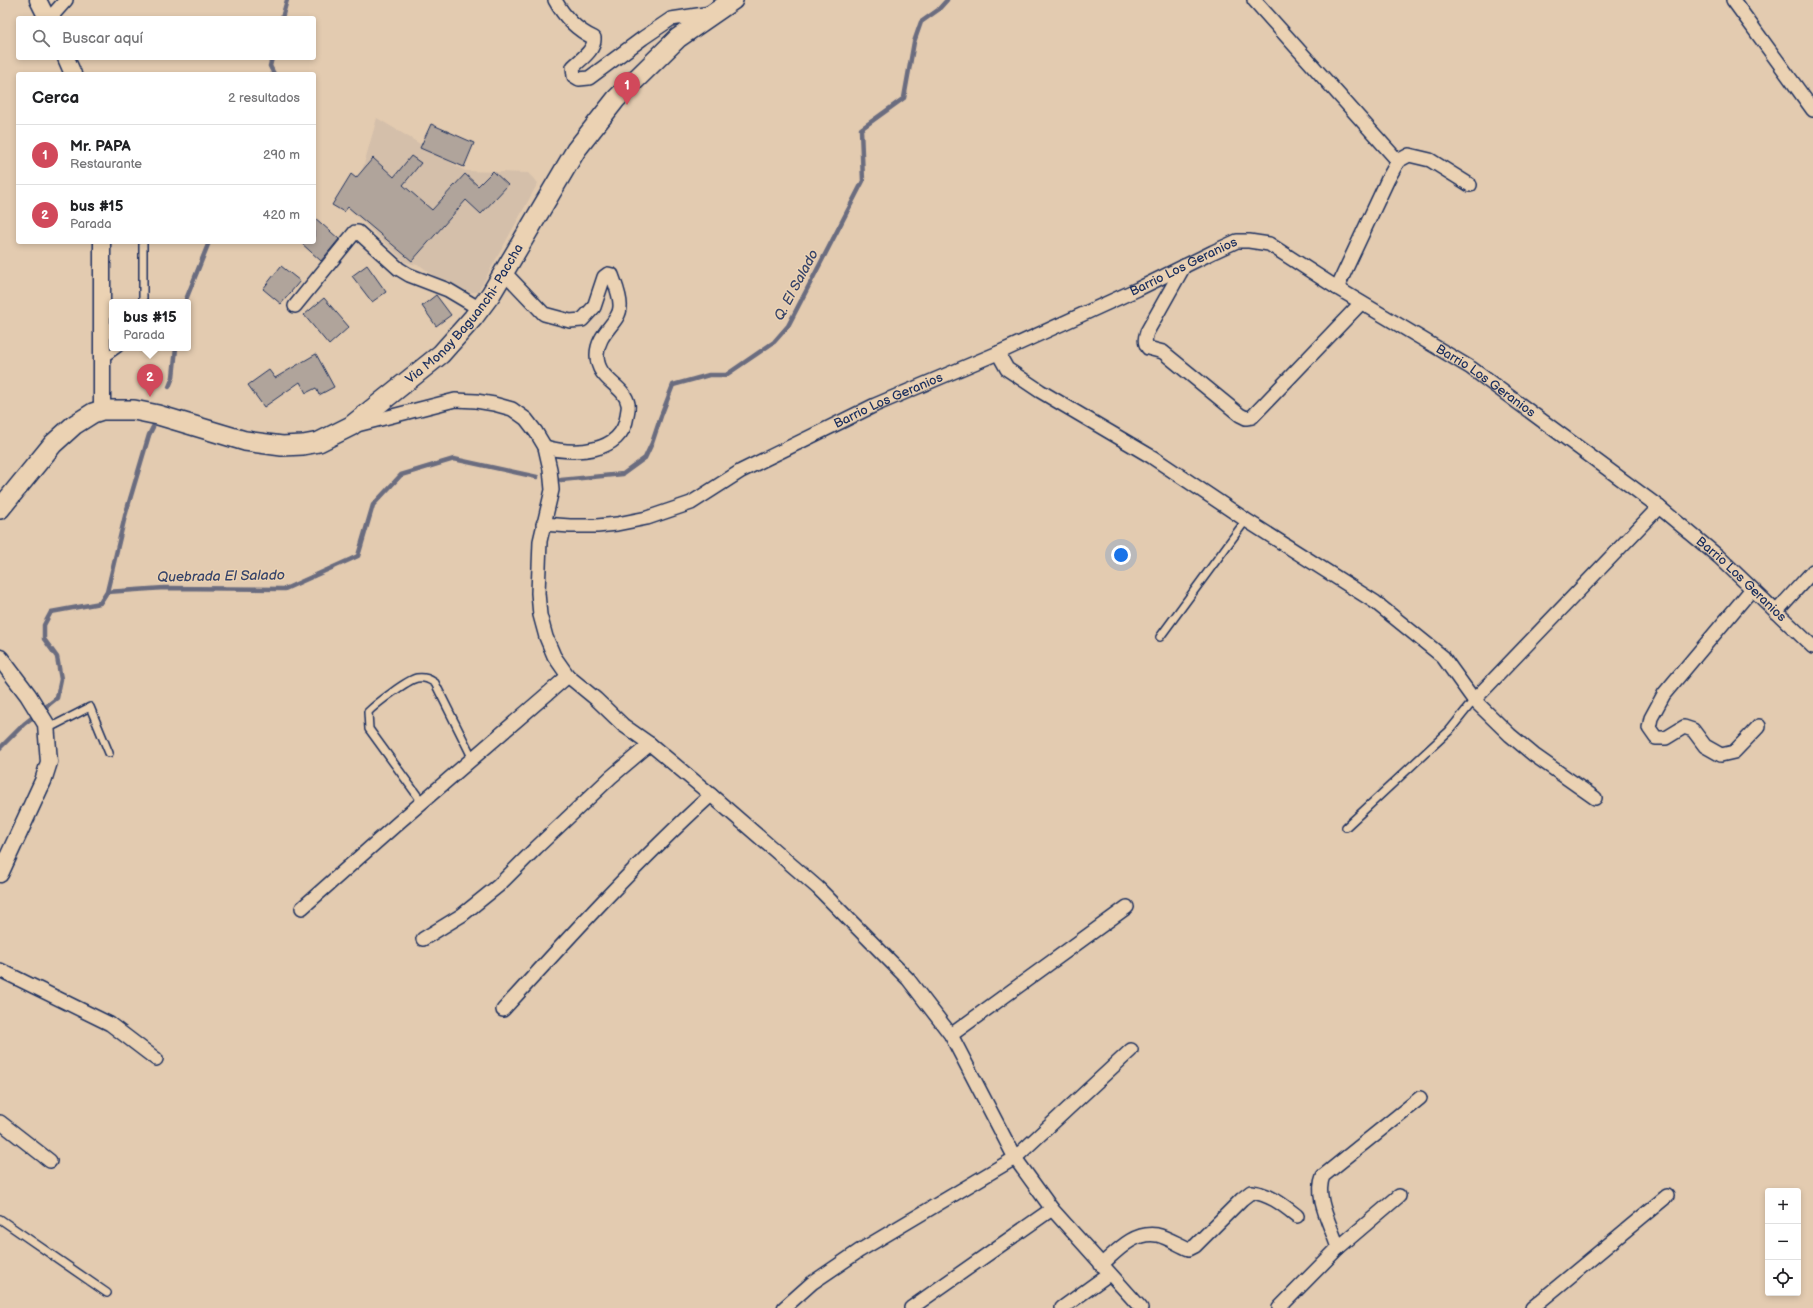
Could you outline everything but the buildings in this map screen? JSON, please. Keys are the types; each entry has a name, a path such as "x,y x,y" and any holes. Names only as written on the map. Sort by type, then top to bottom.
{"main road":[{"name":"Via Monay Baguanchi- Paccha","path":"102,410 134,410 158,415 245,441 282,446 303,445 319,442 351,426 441,354 480,309 504,272 576,150 616,99 678,38 733,0"},
{"path":"0,509 53,444 74,425 93,413 102,410"}],"street":[{"path":"38,0 46,16"},
{"path":"52,16 66,0"},
{"path":"556,0 562,13 576,26 594,38 594,43 589,52 573,67 574,76 579,79 589,78 671,19 715,13"},
{"path":"1254,0 1398,161"},
{"path":"1733,0 1813,110"},
{"path":"67,60 72,72"},
{"path":"1337,288 1388,179 1398,161 1409,155 1430,160 1470,185"},
{"path":"295,306 355,232 358,232 399,269 409,275 448,290 480,309"},
{"name":"Barrio Los Geranios","path":"543,524 570,526 617,524 647,518 691,503 741,471 875,405 998,353 1138,289 1237,241 1249,241 1269,244 1361,303 1471,368 1660,507 1719,557 1813,647"},
{"path":"102,244 102,410"},
{"path":"1184,266 1147,332 1145,340 1146,344 1148,348 1163,352 1240,415 1246,418 1252,418 1361,303"},
{"path":"504,272 544,314 570,321 582,320 594,307 604,277 608,274 612,275 617,289 620,307 617,317 602,335 597,351 597,364 607,378 623,393 629,405 626,426 610,443 590,450 561,451 545,447"},
{"path":"998,353 1007,369 1040,392 1152,457 1246,520 1375,602 1443,657 1474,700 1534,755 1595,798"},
{"path":"351,426 456,400 476,400 512,409 526,419 545,447 550,468 552,490 540,541 538,593 540,615 546,637 554,656 568,676 623,725 650,744 818,888 908,978 951,1035 1014,1158 1052,1209 1141,1308"},
{"path":"1474,700 1660,507"},
{"path":"1776,612 1813,570"},
{"path":"1752,589 1664,694 1651,718 1649,728 1656,738 1666,738 1684,727 1692,730 1705,746 1721,755 1734,752 1759,726"},
{"path":"0,658 28,695 46,726 49,762 43,780 0,874"},
{"path":"302,908 568,676"},
{"path":"423,940 462,915 498,886 574,812 650,744"},
{"path":"503,1010 598,906 677,826 711,795"},
{"path":"951,1035 1127,907"},
{"path":"0,970 16,976 110,1024 156,1059"},
{"path":"784,1308 812,1283 859,1251 1014,1158 1131,1050"},
{"path":"1338,1248 1321,1194 1321,1183 1323,1176 1420,1098"},
{"path":"0,1122 50,1162"},
{"path":"1062,1308 1105,1269 1131,1240 1143,1235 1157,1235 1189,1249 1196,1246 1242,1199 1251,1192 1263,1193 1281,1203 1297,1216"},
{"path":"1279,1308 1338,1248 1399,1196"},
{"path":"1532,1308 1667,1196"},
{"path":"911,1308 1052,1209"}],"lane":[{"path":"143,244 143,299"},
{"path":"102,360 115,351"},
{"path":"1160,636 1246,520"},
{"path":"422,802 369,729 368,712 377,703 416,678 426,678 435,683 473,759"},
{"path":"1346,827 1449,730 1474,700"},
{"path":"46,726 90,707 109,753"},
{"path":"0,1219 107,1293"}],"shaded area":[{"path":"377,118 465,171 528,173 538,183 478,292 456,293 421,266 405,262 350,210 362,190 362,171"}],"waterway":[{"name":"Quebrada El Salado","path":"283,16 287,0"},
{"name":"Q. El Salado","path":"561,480 623,474 645,458 673,385 709,375 726,375 774,342 788,326 863,181 861,129 904,98 914,42 921,22 938,10 947,0"},
{"name":"Quebrada El Salado","path":"272,60 270,66 273,72"},
{"name":"Quebrada El Salado","path":"186,299 208,244"},
{"name":"Quebrada El Salado","path":"169,387 173,377 176,351"},
{"path":"0,748 24,724 57,698 61,679 57,657 44,639 44,625 51,612 100,603 107,592 125,516 149,435 153,427"},
{"name":"Quebrada El Salado","path":"107,592 164,588 285,589 358,556 373,505 401,475 454,459 537,477"}],"place":[{"name":"Mr. PAPA","path":"627,105"},
{"name":"bus #15","path":"150,397"}]}
